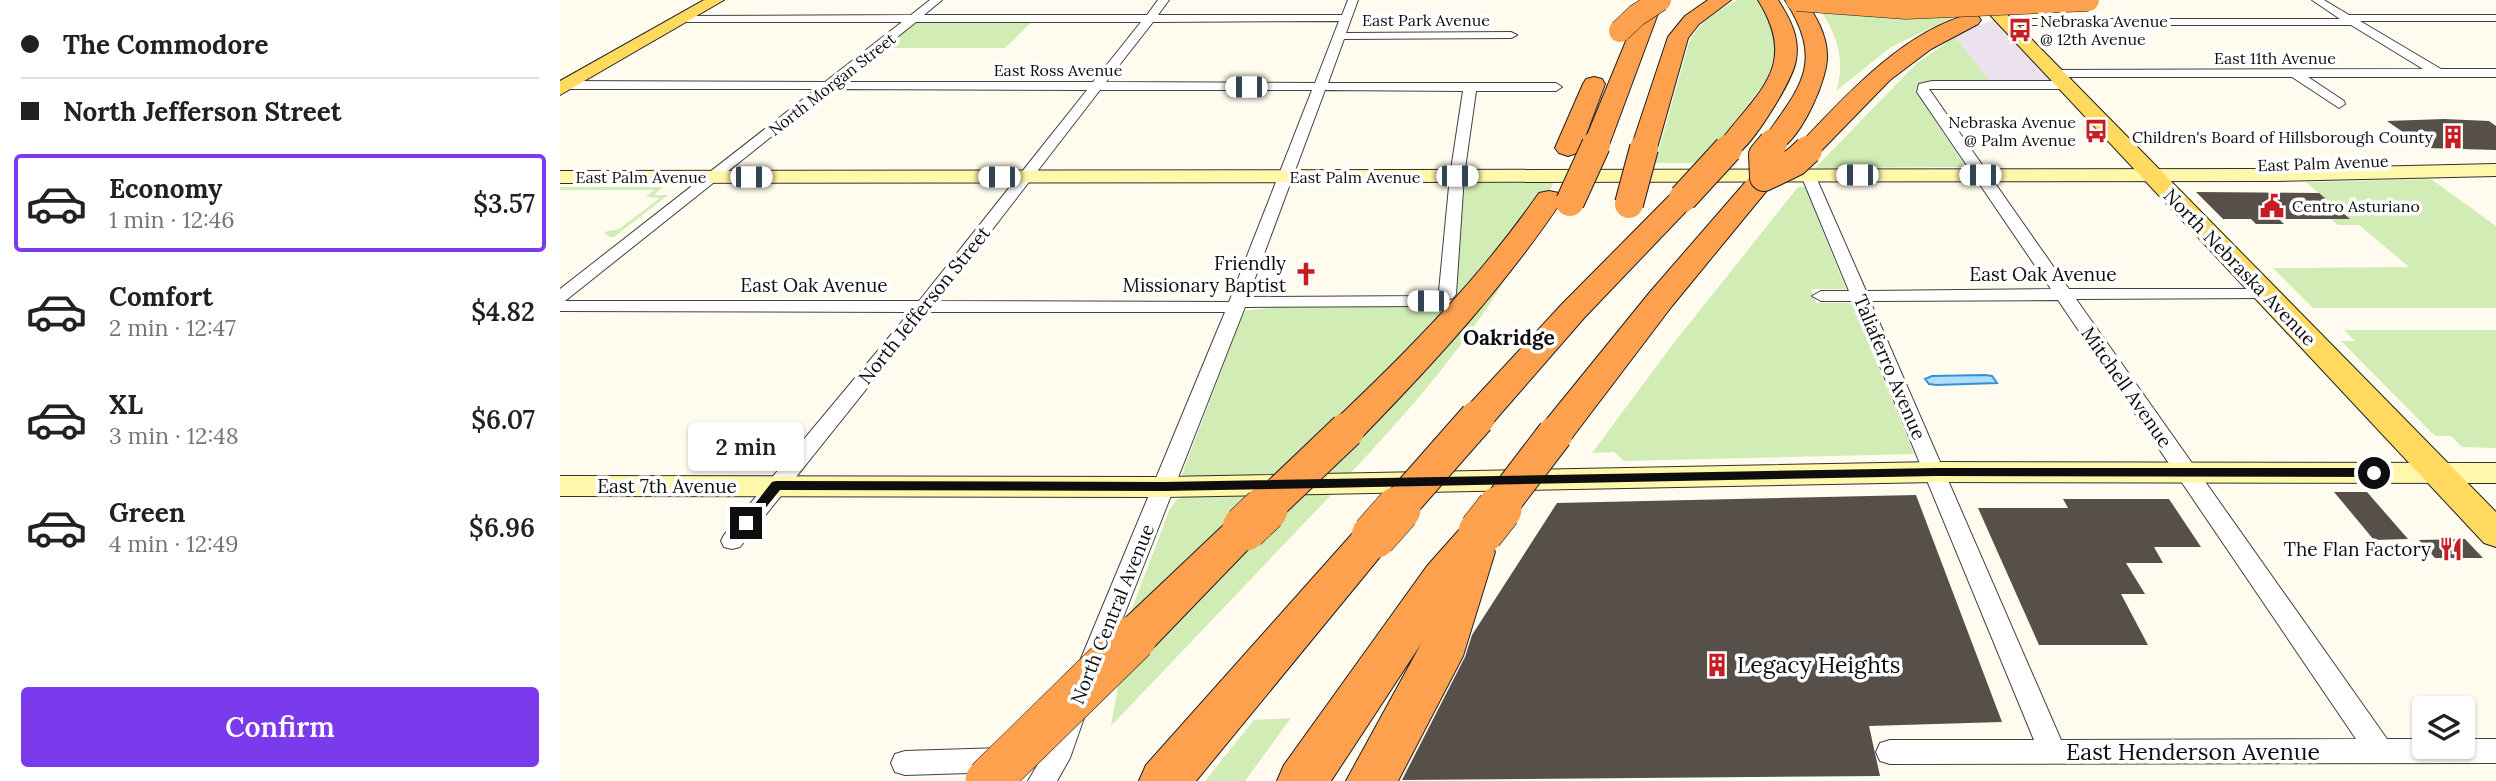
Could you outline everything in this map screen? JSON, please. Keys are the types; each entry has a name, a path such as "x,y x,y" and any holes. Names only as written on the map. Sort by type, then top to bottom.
{"highway":[{"path":"988,781 1419,358 1457,328 1541,243 1560,200 1596,145 1653,0"},
{"path":"1560,200 1568,148 1605,59 1620,31 1637,15 1660,0"},
{"path":"1573,310 1608,256 1629,204 1678,37 1692,20 1721,0"},
{"path":"1164,781 1477,418 1573,310 1728,149 1770,98 1784,72 1788,47 1779,16 1768,0"},
{"path":"1796,0 1925,9 2088,0"},
{"path":"1764,177 1763,155 1807,99 1816,69 1816,40 1806,15 1796,0"},
{"path":"1302,781 1442,578 1653,309 1764,177 1795,162 1808,163 1883,73 1902,57 1978,10 2035,0"},
{"path":"1371,781 1440,656 1481,531"}],"main road":[{"path":"562,86 716,0"},
{"name":"North Nebraska Avenue","path":"1978,10 2006,22 2496,534"}],"street":[{"name":"North Morgan Street","path":"560,297 937,0"},
{"name":"North Jefferson Street","path":"732,541 924,306 1164,0"},
{"name":"North Central Avenue","path":"1052,773 1237,304 1353,0"},
{"path":"2317,0 2439,73"},
{"name":"East Park Avenue","path":"683,19 1346,18"},
{"path":"2006,22 2496,19"},
{"name":"East Park Avenue","path":"1340,36 1511,35"},
{"name":"East 11th Avenue","path":"2060,79 2496,73"},
{"path":"2296,74 2339,104"},
{"name":"Mitchell Avenue","path":"2060,79 1932,85 1923,88 1923,92 2380,751"},
{"name":"East Ross Avenue","path":"562,86 1556,87"},
{"path":"1457,176 1470,87"},
{"name":"East Palm Avenue","path":"2150,174 2276,164 2496,157"},
{"name":"East Palm Avenue","path":"560,177 1457,176 1808,163 1980,175 2496,170"},
{"name":"Taliaferro Avenue","path":"1808,163 1859,296 2053,752"},
{"name":"East Oak Avenue","path":"560,306 1428,301 1447,294 1457,176"},
{"name":"East Oak Avenue","path":"1821,296 2266,293"},
{"name":"East 7th Avenue","path":"560,486 1164,487 1936,472 2496,473"},
{"name":"East Henderson Avenue","path":"1890,752 2496,751"},
{"path":"905,763 1052,773"}],"shaded area":[{"path":"1999,18 2061,84 1993,84 1953,35"}],"green space":[{"path":"1737,0 1757,0 1772,30 1773,59 1766,81 1703,163 1655,163 1689,43 1703,23"},
{"path":"1813,0 1954,17 1891,47 1836,91 1840,67 1836,43 1827,21"},
{"path":"1035,19 1005,48 883,48 918,22"},
{"path":"1955,37 1991,82 1924,84 1915,90 1963,163 1960,167 1815,168 1916,64"},
{"path":"2431,179 2496,226 2496,308 2313,308 2273,268 2409,267 2359,225 2338,225 2331,219 2349,219 2306,182"},
{"path":"1473,183 1553,183 1514,265 1490,303 1436,376 1346,478 1184,478 1182,474 1244,311 1277,307 1448,307 1453,299 1464,188"},
{"path":"560,187 663,187 654,195 668,195 614,237 609,237 604,232 619,229 660,198 646,197 654,190 560,190"},
{"path":"1798,187 1805,187 1846,289 1811,289 1816,303 1852,303 1914,454 1624,461 1614,452 1592,453 1673,344"},
{"path":"2344,330 2496,330 2496,448 2462,447 2451,436 2435,436 2341,341 2355,341"},
{"path":"1187,495 1331,495 1111,726 1131,611 1169,511 1176,500"},
{"path":"1291,718 1245,781 1205,781 1254,720"}],"water":[{"path":"1932,376 1992,376 1997,383 1936,385 1929,384 1925,379"}],"building":[{"name":"Children's Board of Hillsborough County","path":"2387,121 2489,121 2496,126 2496,150 2426,148"},
{"name":"Centro Asturiano","path":"2196,192 2319,193 2350,219 2279,219 2284,224 2256,224 2251,219 2223,219"},
{"path":"2334,492 2367,492 2408,539 2374,540"},
{"name":"Legacy Heights","path":"1916,495 2002,722 1869,726 1880,776 1402,780 1465,657 1472,635 1557,503"},
{"path":"2063,499 2169,499 2201,547 2154,547 2163,563 2126,563 2145,594 2121,594 2148,645 2039,645 1978,508 2068,508"},
{"name":"The Flan Factory","path":"2465,539 2483,558 2435,558 2419,540"}],"place":[{"name":"Nebraska Avenue @ 12th Avenue","path":"2020,30"},
{"name":"Nebraska Avenue @ Palm Avenue","path":"2096,131"},
{"name":"Children's Board of Hillsborough County","path":"2453,137"},
{"name":"Centro Asturiano","path":"2272,206"},
{"name":"Friendly Missionary Baptist","path":"1306,274"},
{"name":"The Flan Factory","path":"2451,549"},
{"name":"Legacy Heights","path":"1717,665"}],"district":[{"name":"Oakridge","path":"1509,338"}],"route":[{"path":"746,523 776,485 1164,487 1936,472 2374,473"}]}
